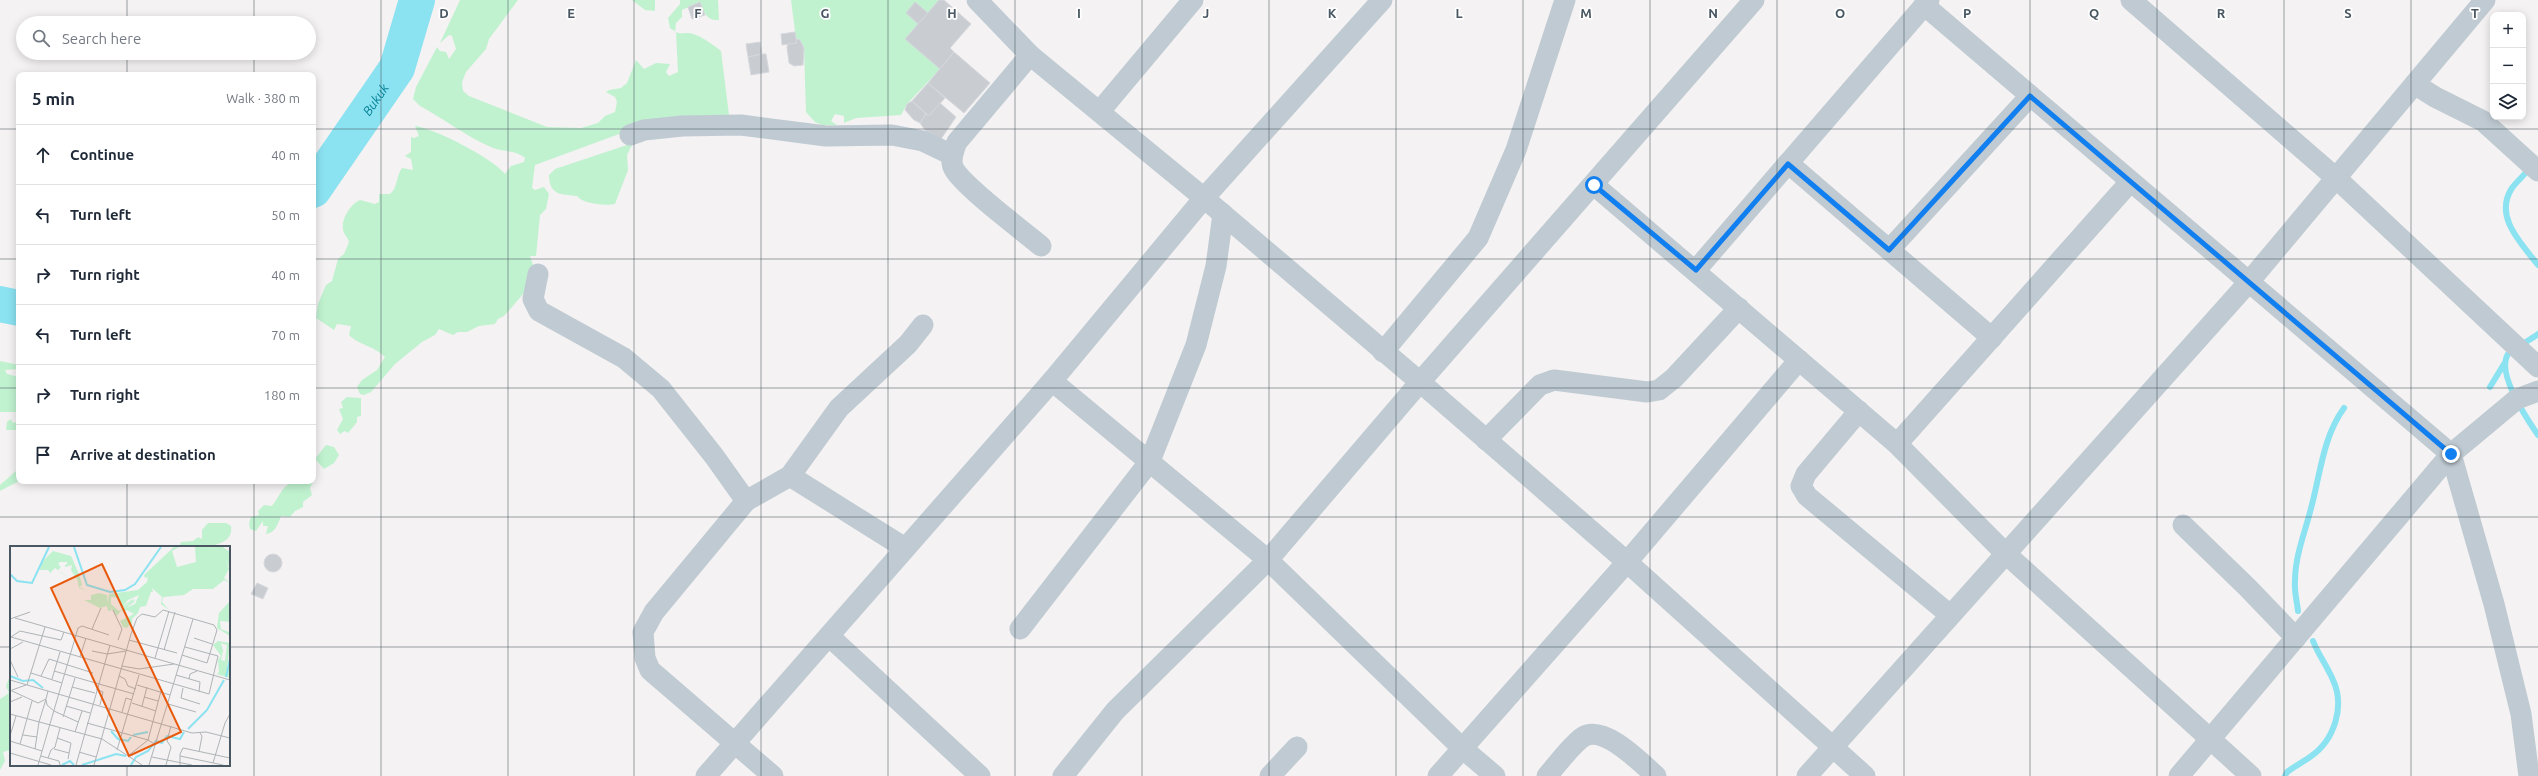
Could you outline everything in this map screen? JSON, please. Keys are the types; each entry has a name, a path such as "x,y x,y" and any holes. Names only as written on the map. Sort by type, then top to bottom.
{"street":[{"path":"977,0 1030,55 1204,198 1420,382 1627,562 1865,776"},
{"path":"1100,111 1193,0"},
{"path":"706,776 1052,381 1204,198 1382,0"},
{"path":"1383,352 1478,238 1516,150 1565,0"},
{"path":"1063,776 1115,711 1268,560 1420,382 1594,185 1754,0"},
{"path":"2131,0 2336,178 2538,367"},
{"path":"1807,776 2248,282 2416,85 2485,0"},
{"path":"1696,270 1927,2 2030,96 2451,454 2494,604 2521,714 2529,776"},
{"path":"1030,55 957,142 952,155 953,168 964,181 1040,246"},
{"path":"2416,85 2435,98 2483,121 2538,171"},
{"path":"1889,250 2030,96"},
{"path":"630,135 644,130 682,126 741,125 826,136 892,135 923,141 952,155"},
{"path":"1788,164 1992,338"},
{"path":"1897,444 2130,182"},
{"path":"1594,185 1696,270 1897,444 2005,553 2211,738 2251,776"},
{"path":"1020,629 1150,461 1196,345 1216,266 1223,214"},
{"path":"538,274 533,299 539,311 624,358 661,389 714,456 746,501"},
{"path":"1486,440 1540,385 1554,380 1647,392 1659,390 1674,378 1739,308"},
{"path":"773,776 736,742 650,670 646,658 643,632 654,612 746,501 790,476 839,408 908,344 923,325"},
{"path":"1438,776 1627,562 1799,360"},
{"path":"1052,381 1268,560 1462,748 1495,776"},
{"path":"2179,776 2451,454 2517,399 2538,391"},
{"path":"1859,412 1806,474 1801,486 1807,496 1950,615"},
{"path":"790,476 905,548"},
{"path":"2183,525 2299,635"},
{"path":"829,636 980,776"},
{"path":"1547,776 1583,737 1597,734 1616,743 1656,776"},
{"path":"1270,776 1297,747"}],"green space":[{"path":"460,0 518,0 489,39 486,49 466,72 462,82 463,91 469,96 547,127 581,128 598,123 605,116 615,112 617,102 615,97 606,92 621,88 627,83 636,60 644,69 656,63 670,64 666,72 669,76 678,72 676,32 688,33 701,37 721,51 729,115 630,130 535,165 532,188 535,190 544,187 549,194 546,209 540,215 536,256 530,256 533,265 524,293 504,316 498,319 495,324 479,326 467,332 458,332 453,335 439,329 435,335 422,342 395,364 371,392 364,395 360,394 357,387 362,380 377,370 385,357 353,339 349,335 351,326 337,324 334,330 316,318 318,304 326,285 332,281 338,259 344,254 349,242 344,233 343,224 349,209 360,200 375,204 379,202 379,194 390,194 393,191 402,168 413,170 411,159 405,156 411,152 411,137 414,138 419,136 415,126 436,132 463,145 489,160 505,174 511,166 524,162 525,158 518,154 483,144 420,106 413,99 416,87 437,47 440,51 446,52 449,59 456,49 452,36 449,35 440,43"},
{"path":"632,0 655,0 655,11 645,10"},
{"path":"680,0 718,0 719,20 708,17 700,2 682,10 682,17 676,23 675,31 670,28 668,18 680,4"},
{"path":"791,0 939,0 928,13 915,3 906,13 918,24 906,39 940,69 907,104 901,115 856,118 844,123 844,116 835,114 831,121 837,125 822,125 815,122 806,112 804,48 800,40 796,39"},
{"path":"633,143 627,155 628,170 615,204 606,205 589,203 577,196 557,193 551,187 549,175 555,169"},
{"path":"0,361 16,364 16,369 5,370 7,374 16,376 16,412 0,412"},
{"path":"347,397 361,398 361,416 357,417 357,422 348,433 345,431 340,434 337,430 343,419 339,409 343,408 341,402"},
{"path":"11,419 13,423 16,422 16,430 6,430 7,422"},
{"path":"326,445 334,447 339,455 334,463 324,469 316,460 316,458"},
{"path":"16,471 16,483 0,491 0,485"},
{"path":"312,484 310,488 312,495 303,502 303,507 295,511 290,517 281,516 276,528 272,532 266,534 268,526 263,526 263,521 256,531 250,529 249,523 251,517 259,515 258,511 264,505 272,506 287,485"},
{"path":"208,523 226,523 231,526 231,534 227,539 212,546 179,546 181,542 193,541 198,537 202,539 202,530"},
{"path":"10,676 10,750 3,752 5,761 0,770 0,699 9,693 6,686"}],"building":[{"path":"939,0 944,0 971,24 950,48 954,52 940,69 905,39"},
{"path":"700,2 705,15 692,19 688,7"},
{"path":"915,2 928,13 918,24 906,13"},
{"path":"795,32 797,43 782,45 781,34"},
{"path":"796,39 800,40 804,48 803,65 794,66 789,63 787,47 788,44 797,43"},
{"path":"760,42 762,54 748,57 746,44"},
{"path":"954,52 990,83 964,113 928,83"},
{"path":"766,54 769,72 751,75 748,57"},
{"path":"928,83 945,98 929,116 912,101"},
{"path":"912,101 926,114 920,123 914,120 905,110 907,104"},
{"path":"940,103 956,117 941,139 925,130 920,123 926,114 929,116"},
{"path":"273,554 279,557 282,563 279,569 273,572 267,569 264,563 267,557"},
{"path":"257,583 268,588 263,599 251,594"}],"waterway":[{"name":"Bukuk","path":"316,186 397,68 417,0"},
{"path":"2530,167 2512,188 2507,199 2506,209 2512,230 2538,265"},
{"name":"Bukuk","path":"0,304 16,307"},
{"path":"2538,334 2509,353 2505,362 2509,384 2514,396 2538,435"},
{"path":"2490,387 2504,364"},
{"path":"2298,611 2295,592 2295,572 2298,555 2326,445 2344,408"},
{"path":"2285,776 2287,772 2319,750 2331,732 2338,711 2338,701 2333,680 2313,641"}],"route":[{"path":"1594,185 1696,270 1788,164 1889,250 2030,96 2451,454"}]}
